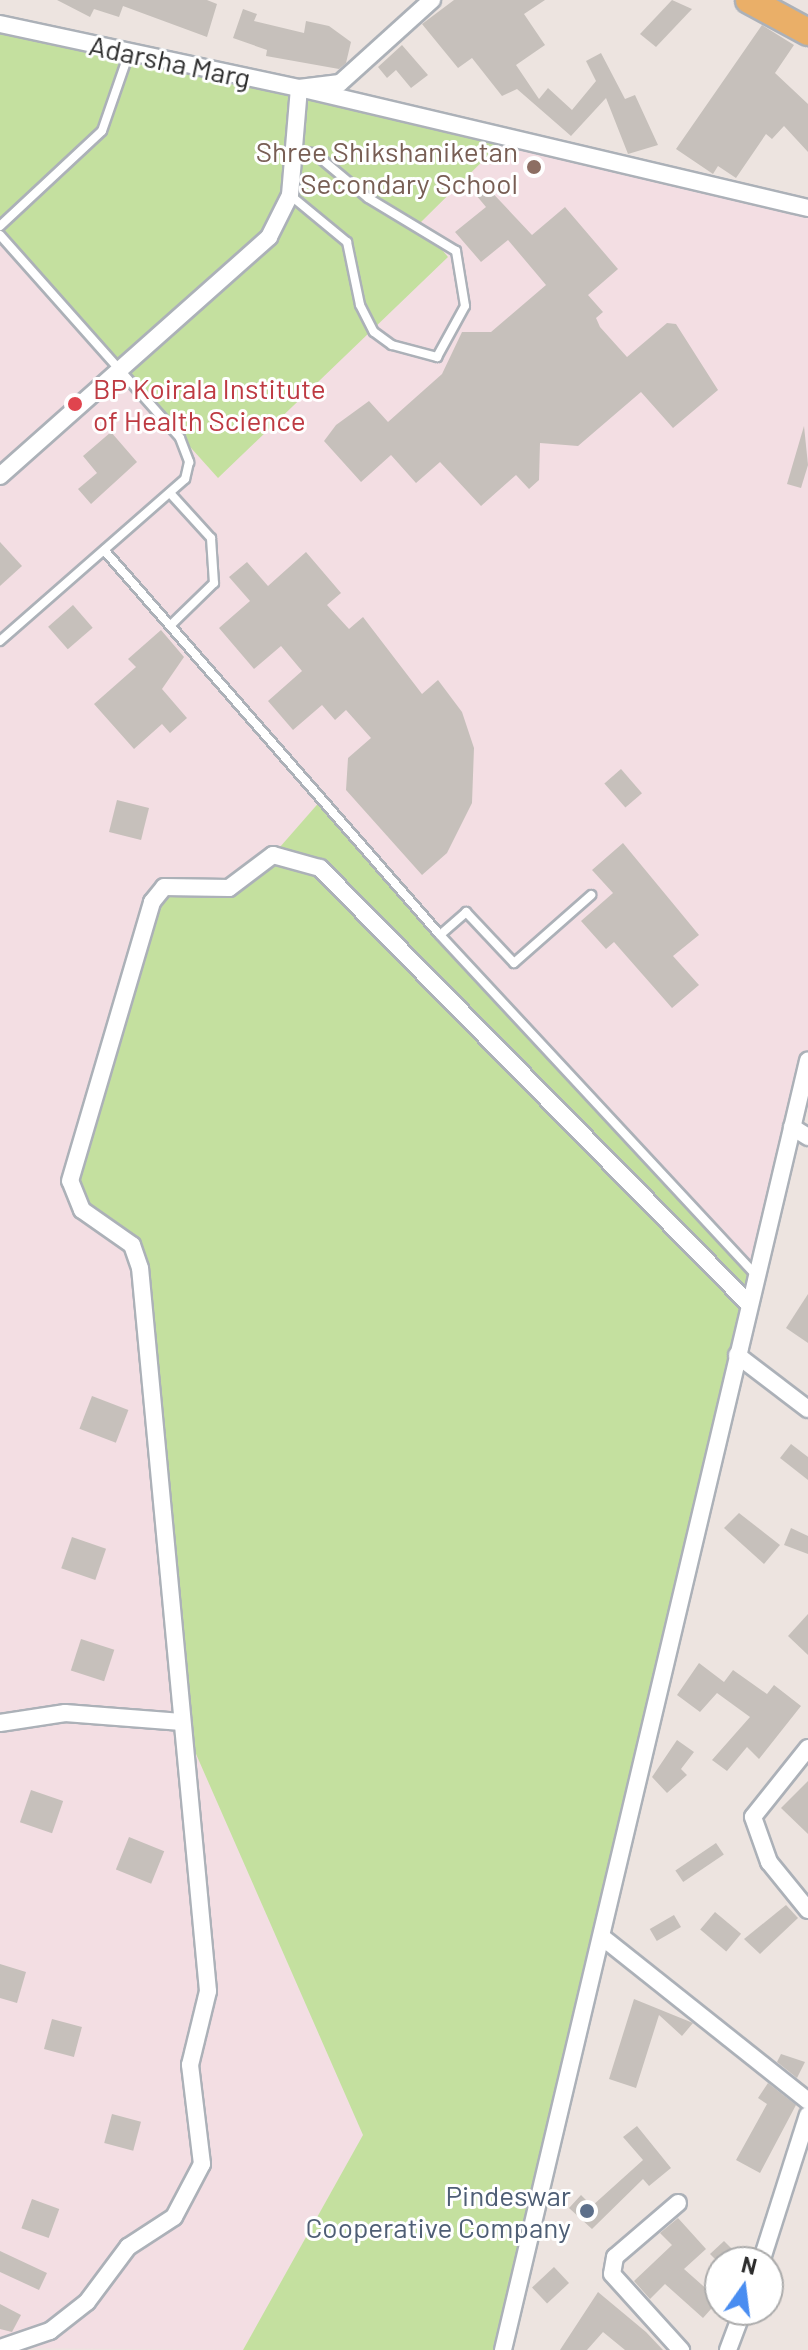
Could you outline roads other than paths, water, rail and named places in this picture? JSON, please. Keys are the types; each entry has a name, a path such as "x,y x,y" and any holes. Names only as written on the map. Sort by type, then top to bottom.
{"main road":[{"path":"749,0 808,32"}],"street":[{"name":"Adarsha Marg","path":"0,24 299,88 340,83 432,0"},
{"path":"0,476 235,274 269,237 290,195 299,88 808,208"},
{"path":"0,2348 50,2331 87,2302 113,2262 174,2217 197,2184 203,2150 190,2065 208,1991 140,1268 132,1245 82,1210 70,1181 152,902 164,887 229,888 273,855 320,868 749,1304"},
{"path":"503,2350 755,1274 808,1061"},
{"path":"792,1127 808,1137"},
{"path":"737,1355 808,1409"},
{"path":"0,1723 65,1713 182,1722"},
{"path":"808,1748 753,1817 769,1862 808,1910"},
{"path":"602,1937 808,2101"},
{"path":"766,2246 808,2115"},
{"path":"678,2203 615,2257 612,2274 681,2350"},
{"path":"728,2350 737,2326"}],"lane":[{"path":"0,226 102,131 129,53"},
{"path":"290,195 347,242 360,305 374,332 392,345 437,357 443,335 465,306 456,251 368,198 314,153 298,146 296,152"},
{"path":"0,235 187,447 188,472 170,493 0,641"},
{"path":"170,493 211,538 214,583 172,624"},
{"path":"104,550 172,624 440,935 755,1274"},
{"path":"440,935 466,912 514,963 591,895"}],"place":[{"name":"Shree Shikshaniketan Secondary School","path":"534,167"},
{"name":"BP Koirala Institute of Health Science","path":"75,404"},
{"name":"Pindeswar Cooperative Company","path":"587,2211"}]}
